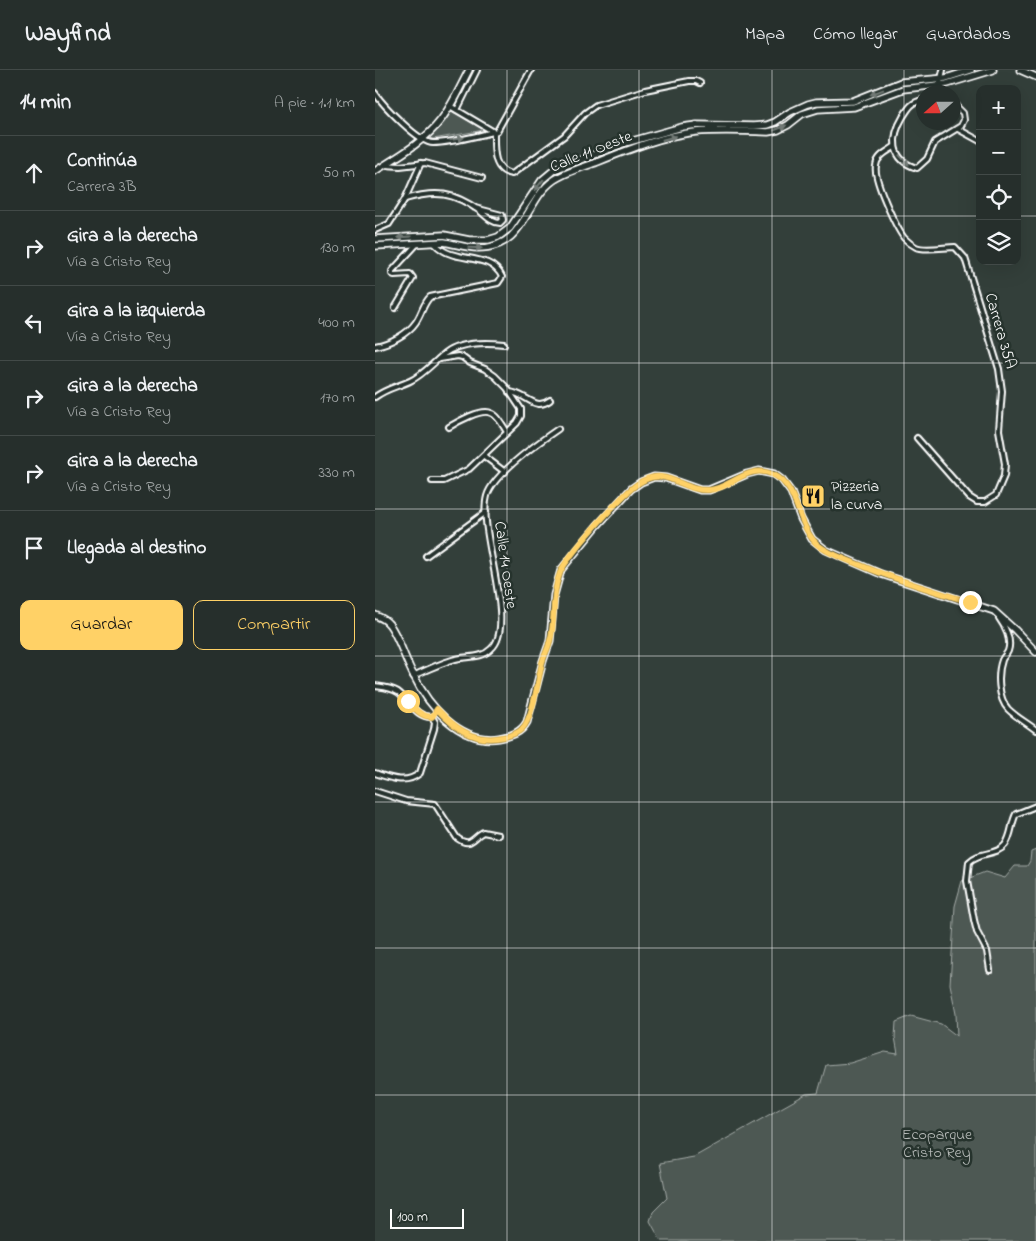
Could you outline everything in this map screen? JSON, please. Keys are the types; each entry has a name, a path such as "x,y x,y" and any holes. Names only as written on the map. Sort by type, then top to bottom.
{"main road":[{"path":"375,172 421,139 439,123 469,70"},
{"path":"929,85 971,70"},
{"path":"697,128 767,124 775,122 790,112 808,104 853,101 901,82 957,82 993,70"},
{"path":"1020,70 1036,77"},
{"path":"697,128 769,132 778,130 802,114 818,109 854,107 903,89 916,87"},
{"name":"Calle 11 Oeste","path":"375,239 444,235 479,241 498,236 517,219 542,180 554,170 625,143 682,127 697,128"},
{"name":"Calle 11 Oeste","path":"375,246 433,243 480,248 501,243 514,234 523,224 541,192 558,177 627,150 683,134 697,128"},
{"path":"375,615 388,623 413,676 437,709 463,732 480,738 504,737 518,733 524,728 532,706 550,641 554,595 561,570 597,526 631,489 654,476 666,478 700,490 709,490 759,471 773,474 782,480 791,492 801,519 812,539 826,550 889,577 970,602 995,612 1036,652"}],"street":[{"path":"457,110 477,70"},
{"path":"375,93 392,113 421,139 427,142 441,142 494,132 500,128 531,70"},
{"path":"940,85 943,70"},
{"path":"494,132 494,150 497,163 503,171 512,174 563,136 585,113 596,106 645,90 689,81 700,83"},
{"path":"916,102 913,103 897,126 894,147 900,157 910,166 917,168 927,159 935,142 956,130"},
{"path":"450,106 494,132"},
{"path":"961,110 964,117 961,125"},
{"path":"960,130 976,139"},
{"name":"Carrera 35A","path":"894,147 884,153 875,166 881,192 903,237 911,244 918,248 955,247 965,258 996,358 1002,391 999,430 1005,464 1004,476 996,495 985,502 977,502 969,497 917,438"},
{"path":"375,230 389,224 405,199 421,163"},
{"path":"385,165 400,166 425,163 482,178"},
{"path":"405,199 423,194 442,194 475,208 502,215 503,220 500,223 495,223 475,208"},
{"path":"375,346 397,338 410,329 416,322 426,301 431,297 498,283 501,280 496,269 478,259 450,254 442,251 433,243"},
{"path":"399,244 406,247 408,254"},
{"path":"395,308 413,278 410,274 394,275 392,271 417,244"},
{"path":"450,254 449,248 455,244"},
{"path":"375,397 384,390 411,380 445,353 460,345 504,344"},
{"path":"432,481 444,481 469,469 517,423 521,416 521,409 495,376 470,363 463,357 439,359"},
{"path":"509,392 520,394 534,404 539,405 550,400"},
{"path":"449,428 470,416 486,412 496,416 507,432"},
{"name":"Calle 14 Oeste","path":"413,676 453,660 484,655 493,648 501,628 499,600 486,512 487,497 492,486 528,449 558,429"},
{"path":"484,456 505,472"},
{"path":"426,556 486,512"},
{"path":"995,612 1003,623 1009,639 1008,650 1002,658 1000,668 1001,697 1007,708 1036,730"},
{"path":"376,687 386,686 397,692 417,712 423,716 432,717"},
{"path":"432,717 437,709"},
{"path":"375,773 394,780 415,778 420,773 434,729 435,722 432,717"},
{"path":"375,791 406,801 435,804 457,838 462,842 469,842 483,832 499,835"},
{"path":"990,970 987,952 977,932 974,920 967,880 969,862 977,855 999,850 1006,844 1016,814 1036,806"}],"green space":[{"path":"451,111 484,130 433,139 427,138 441,125"},
{"name":"Ecoparque Cristo Rey","path":"1036,850 1036,1241 661,1241 650,1221 653,1212 667,1198 660,1163 694,1157 806,1094 818,1093 826,1065 850,1063 885,1052 898,1054 895,1037 896,1022 911,1016 941,1024 957,1036 956,1014 950,984 955,906 962,881 985,872 1005,878 1015,866 1027,866 1030,861 1031,852"}],"place":[{"name":"Pizzeria la curva","path":"813,496"}],"route":[{"path":"408,701 423,716 432,717 437,709 453,726 473,737 485,739 500,738 518,733 524,728 550,641 554,595 564,564 631,489 654,476 673,480 700,490 709,490 747,474 759,471 773,474 782,480 791,492 801,519 812,539 826,550 889,577 970,602"}]}
